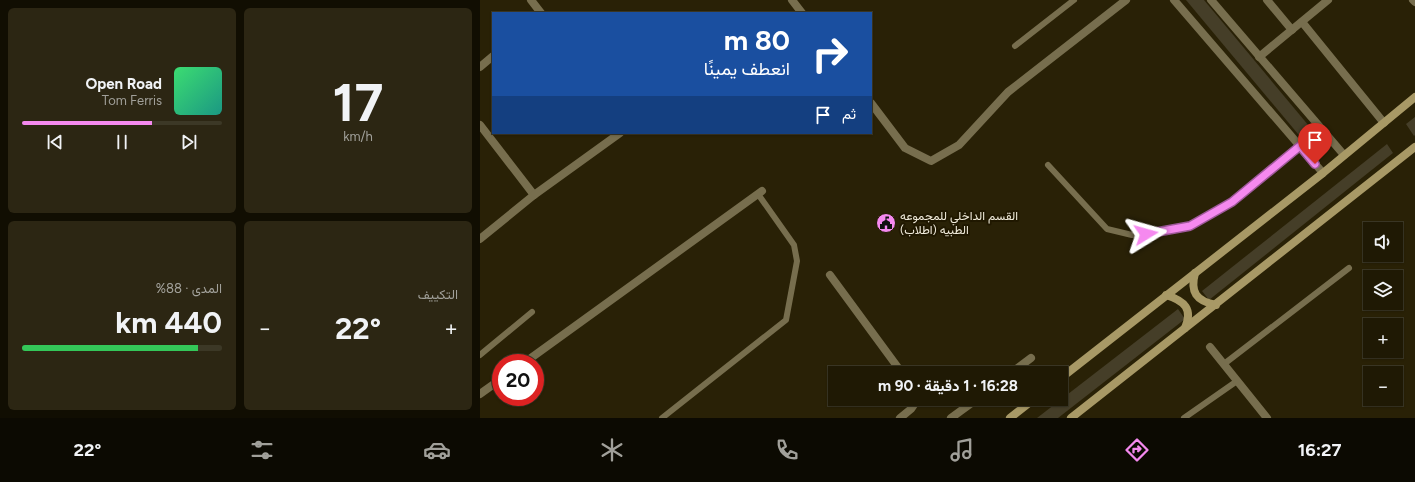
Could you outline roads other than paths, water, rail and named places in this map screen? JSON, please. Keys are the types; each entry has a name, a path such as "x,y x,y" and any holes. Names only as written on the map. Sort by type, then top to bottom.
{"main road":[{"path":"1068,372 1323,173 1415,97"},
{"path":"1071,418 1415,147"},
{"path":"1195,273 1193,286 1196,295 1204,302 1216,305"},
{"path":"1166,295 1178,299 1186,307 1188,316 1185,329"},
{"path":"1010,418 1025,406"}],"street":[{"path":"531,0 540,12"},
{"path":"792,0 801,12"},
{"path":"872,104 905,148 930,161 959,145 1008,92 1126,0"},
{"path":"1174,0 1323,173"},
{"path":"1211,0 1344,156"},
{"path":"1267,0 1292,30"},
{"path":"1259,57 1328,0"},
{"path":"1302,22 1384,123"},
{"path":"480,67 492,57"},
{"path":"480,125 534,196"},
{"path":"480,239 534,196 619,134"},
{"path":"536,354 760,193"},
{"path":"830,275 897,366"},
{"path":"1210,347 1267,418"},
{"path":"1020,366 1031,358"},
{"path":"480,394 492,385"},
{"path":"900,418 913,406"},
{"path":"952,418 968,406"}],"lane":[{"path":"1015,46 1074,0"},
{"path":"1048,165 1107,229 1132,235 1160,232 1190,226 1232,202 1300,146"},
{"path":"662,418 786,320 797,261 794,245 760,193"},
{"path":"1224,364 1349,268"},
{"path":"480,355 532,312"},
{"path":"1184,418 1237,381"}],"place":[{"name":"القسم الداخلي للمجموعه الطبيه (اطلاب)","path":"886,223"}]}
